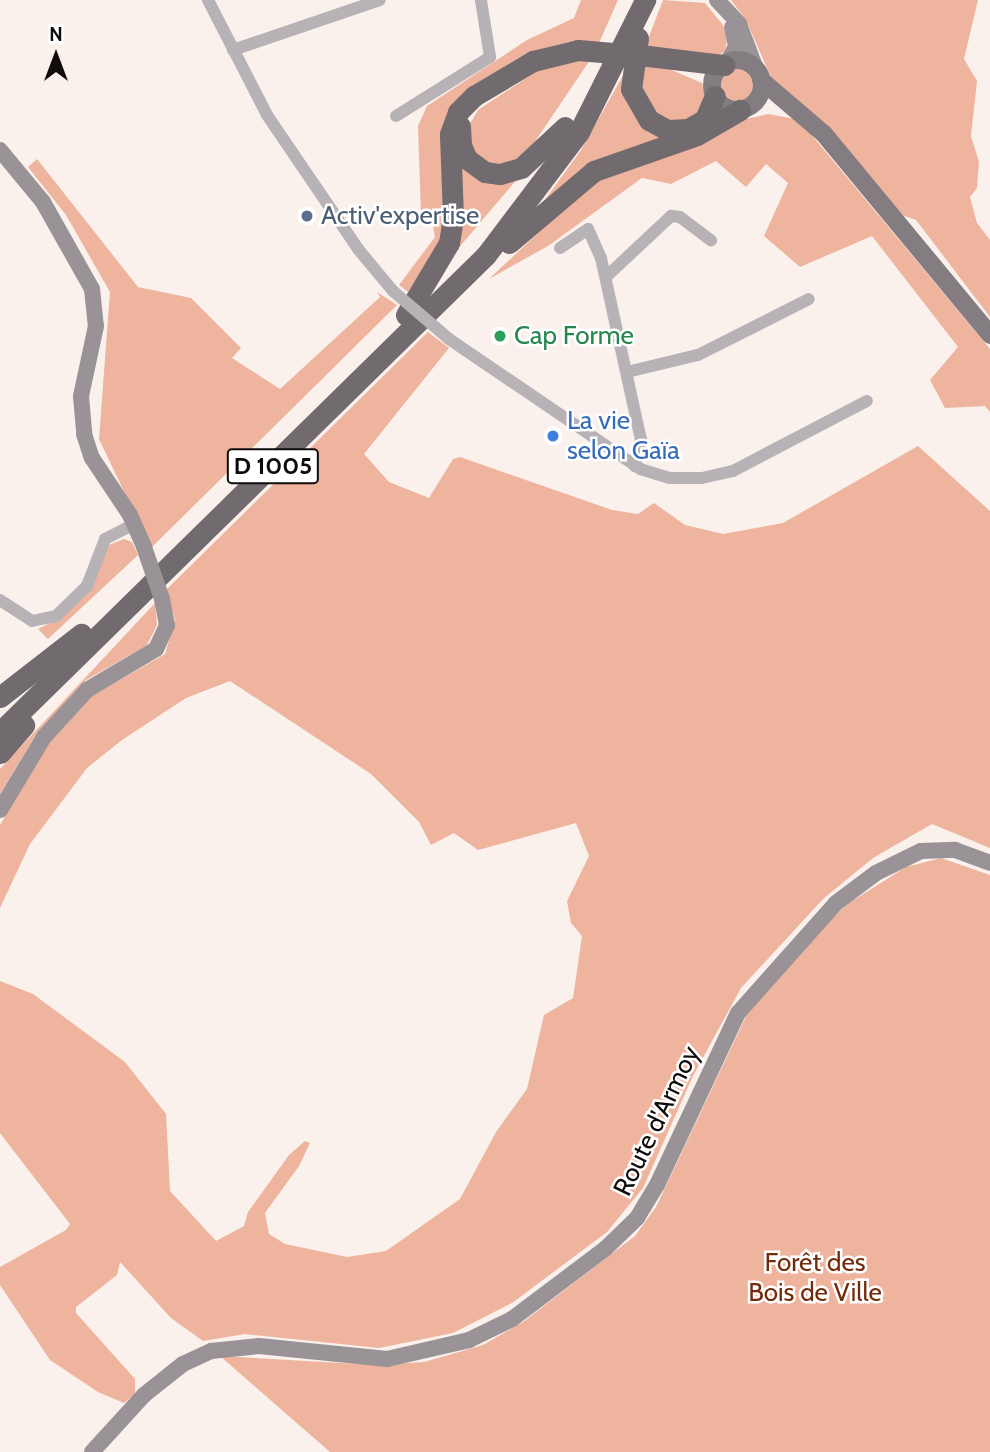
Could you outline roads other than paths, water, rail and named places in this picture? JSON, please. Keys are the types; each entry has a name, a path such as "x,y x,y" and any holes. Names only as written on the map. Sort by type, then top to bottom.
{"highway":[{"name":"D 1005","path":"0,713 407,315 504,212 565,127 630,0"},
{"name":"D 1005","path":"0,732 443,299 507,232 562,158 609,79 646,0"},
{"path":"646,0 631,74 638,109 661,128 688,130 705,119 714,94 681,63"},
{"path":"407,315 449,243 451,126 462,106 533,61 578,50 648,56 681,63 726,64"},
{"path":"481,92 464,116 459,138 467,159 485,172 508,174 522,168 565,127"},
{"path":"443,299 593,171 697,135 746,108"},
{"name":"D 1005","path":"0,753 102,633"},
{"name":"D 1005","path":"0,697 81,634"}],"main road":[{"path":"720,3 739,24 759,75 761,92 746,108"},
{"path":"720,3 736,41 726,64 714,77 714,94 723,106 794,111"},
{"path":"726,64 743,61 794,111 829,140 990,335"},
{"path":"0,150 43,202 92,289 96,326 82,396 83,434 98,470 134,524 162,599 167,625 156,649 87,690 36,748 0,810"},
{"name":"Route d'Armoy","path":"92,1452 136,1402 191,1359 223,1348 259,1346 387,1359 469,1340 512,1319 606,1249 637,1218 657,1185 738,1013 836,902 876,873 921,851 955,849 990,863"},
{"name":"Route d'Armoy","path":"104,1452 166,1379"}],"street":[{"path":"208,0 291,152 393,291 449,339 635,466 670,478 723,475 867,401"},
{"path":"233,50 380,0"},
{"path":"396,116 490,57 481,0"},
{"path":"607,276 626,263 671,216 680,217 711,240"},
{"path":"560,248 588,229 607,276 642,447 635,466"},
{"path":"627,372 698,355 808,299"},
{"path":"0,600 32,621 56,616 87,586 105,539 134,524"}],"place":[{"name":"Activ'expertise","path":"307,216"},
{"name":"Cap Forme","path":"500,336"},
{"name":"La vie selon Gaïa","path":"553,436"}],"park label":[{"name":"Forêt des Bois de Ville","path":"815,1278"}]}
